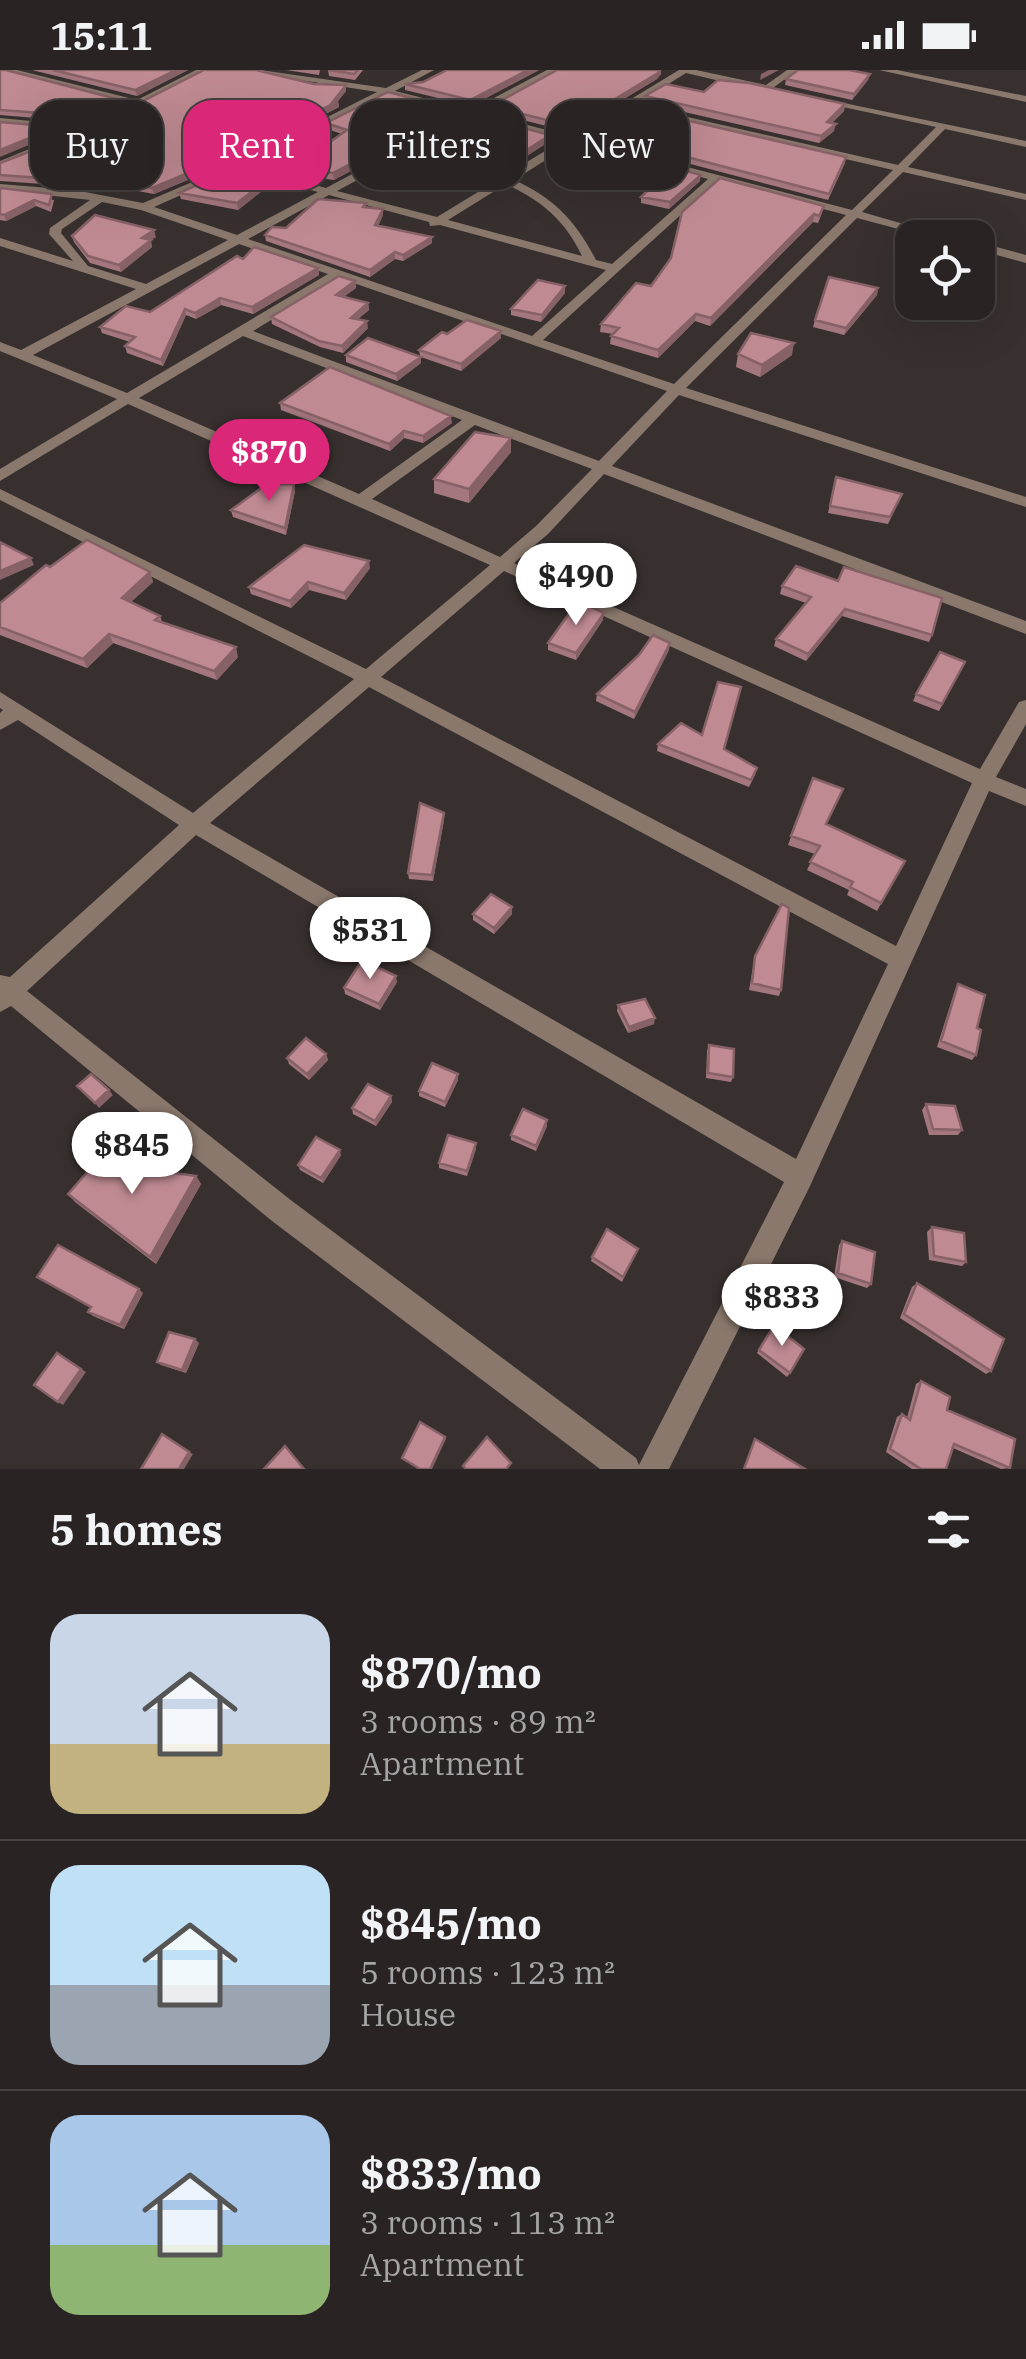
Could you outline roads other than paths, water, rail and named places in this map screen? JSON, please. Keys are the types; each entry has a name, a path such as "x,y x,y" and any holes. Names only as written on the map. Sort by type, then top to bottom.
{"street":[{"path":"6,70 126,100"},
{"path":"144,100 203,70"},
{"path":"241,70 313,74 417,100"},
{"path":"330,120 429,70"},
{"path":"497,100 554,70"},
{"path":"633,100 684,70 785,92"},
{"path":"762,70 777,80"},
{"path":"767,88 793,70"},
{"path":"884,70 1026,99"},
{"path":"802,96 1026,144"},
{"path":"689,120 1026,197"},
{"path":"0,121 30,124"},
{"path":"626,1469 282,1211 4,992 364,676 501,566 602,470 676,390 943,126"},
{"path":"0,165 30,153"},
{"path":"689,171 895,223"},
{"path":"536,339 715,178"},
{"path":"22,355 350,182"},
{"path":"0,187 76,194 144,208 676,390 1026,502"},
{"path":"76,194 81,190"},
{"path":"144,208 185,190"},
{"path":"324,190 434,224 614,268"},
{"path":"434,224 488,190"},
{"path":"523,190 560,209 574,226 590,260"},
{"path":"86,268 54,234 61,222 101,198"},
{"path":"0,242 146,288"},
{"path":"995,251 1026,260"},
{"path":"0,476 122,398 244,332 336,274"},
{"path":"244,332 1026,628"},
{"path":"0,346 362,499 501,566 1026,798"},
{"path":"362,499 472,419"},
{"path":"0,494 364,676 900,959"},
{"path":"652,1469 801,1177 984,780 1026,707"},
{"path":"6,711 801,1177"}]}
